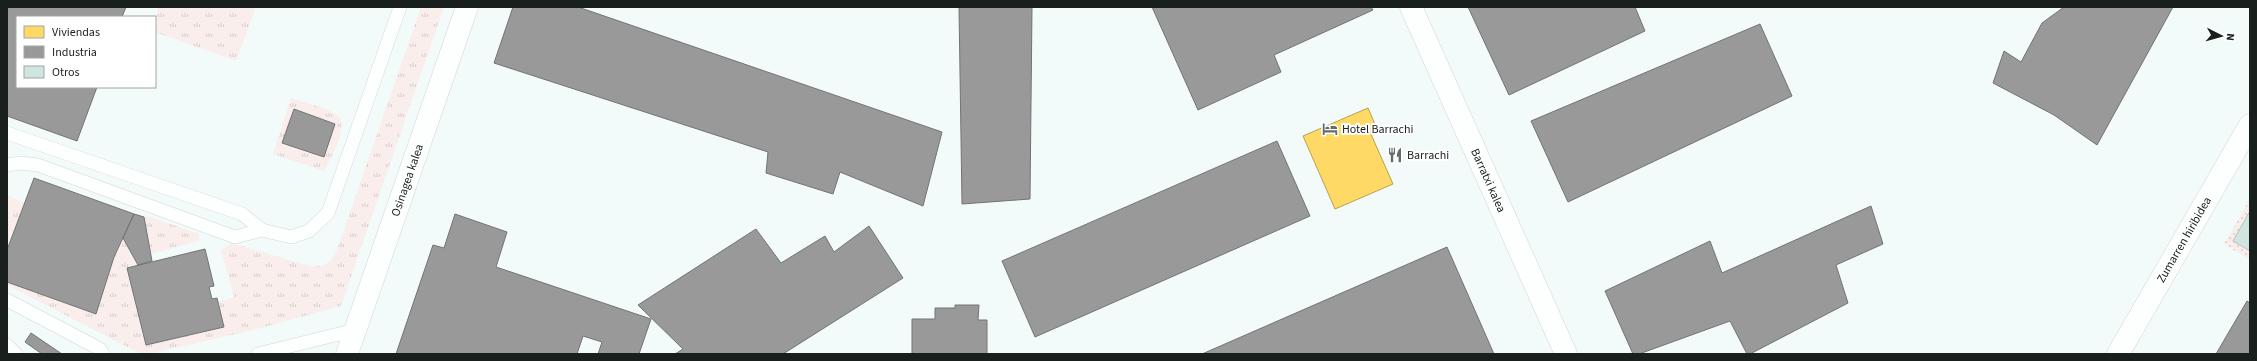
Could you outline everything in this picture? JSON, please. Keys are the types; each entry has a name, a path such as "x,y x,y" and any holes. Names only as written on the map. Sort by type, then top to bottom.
{"street":[{"name":"Osinagea kalea","path":"347,354 467,7"},
{"name":"Barratxi kalea","path":"1411,7 1566,354"},
{"name":"Zumarren hiribidea","path":"2118,354 2250,125"}],"lane":[{"path":"7,133 242,214 262,230 291,237 309,231 328,213 400,7"},
{"path":"7,165 20,163 38,164 235,237 262,230"},
{"path":"7,300 100,349 103,354"},
{"path":"258,354 355,330"},
{"path":"7,345 16,354"}],"green space":[{"path":"159,7 256,7 236,61 156,32 156,16"},
{"path":"421,7 444,7 341,306 253,330 149,354 141,354 7,285 7,282 114,257 123,238 138,265 127,268 146,345 224,327 218,302 234,297 221,250 232,243 313,267 328,263 333,258 337,250"},
{"path":"291,98 326,109 340,117 340,137 324,171 273,154"},
{"path":"7,195 24,203 7,250"},
{"path":"2250,199 2250,260 2224,244"},
{"path":"147,216 199,234 199,241 151,254 144,217"}],"building: Viviendas":[{"path":"1368,108 1377,129 1370,132 1393,184 1335,209 1303,136"}],"building: Industria":[{"path":"7,7 126,7 122,16 16,16 16,88 97,88 77,141 7,116"},
{"path":"513,7 578,7 942,132 923,206 840,172 833,194 766,173 768,152 494,63"},
{"path":"959,7 1032,7 1030,199 962,204"},
{"path":"1152,7 1371,7 1373,10 1274,55 1281,72 1198,110"},
{"path":"1468,7 1635,7 1645,31 1509,95"},
{"path":"2064,7 2173,7 2097,145 2054,115 1993,83 2004,51 2021,62 2042,23"},
{"path":"1760,24 1792,96 1568,202 1531,121"},
{"path":"294,109 335,124 324,157 282,143"},
{"path":"1277,141 1310,216 1035,337 1002,261"},
{"path":"34,178 134,214 114,257 96,314 7,282 7,250"},
{"path":"1871,206 1883,244 1836,265 1848,303 1750,354 1747,354 1730,321 1639,354 1633,354 1605,291 1710,241 1722,273"},
{"path":"134,214 144,217 152,261 138,265 123,238"},
{"path":"455,214 507,232 496,267 651,319 639,354 598,354 602,342 583,336 577,354 396,354 433,245 444,248"},
{"path":"869,226 903,278 783,354 675,354 683,349 638,305 756,229 781,263 825,236 834,252"},
{"path":"1447,247 1494,354 1202,354"},
{"path":"205,249 214,286 209,287 212,299 217,298 224,327 146,345 127,268"},
{"path":"2247,301 2250,303 2250,354 2216,354"},
{"path":"955,305 979,305 978,320 987,320 987,354 912,354 912,319 935,319 935,308 955,308"},
{"path":"31,333 62,354 42,354 25,342"}],"building: Otros":[{"path":"2250,211 2250,251 2233,241"}],"place":[{"name":"Hotel Barrachi","path":"1330,129"},
{"name":"Barrachi","path":"1395,155"}]}
